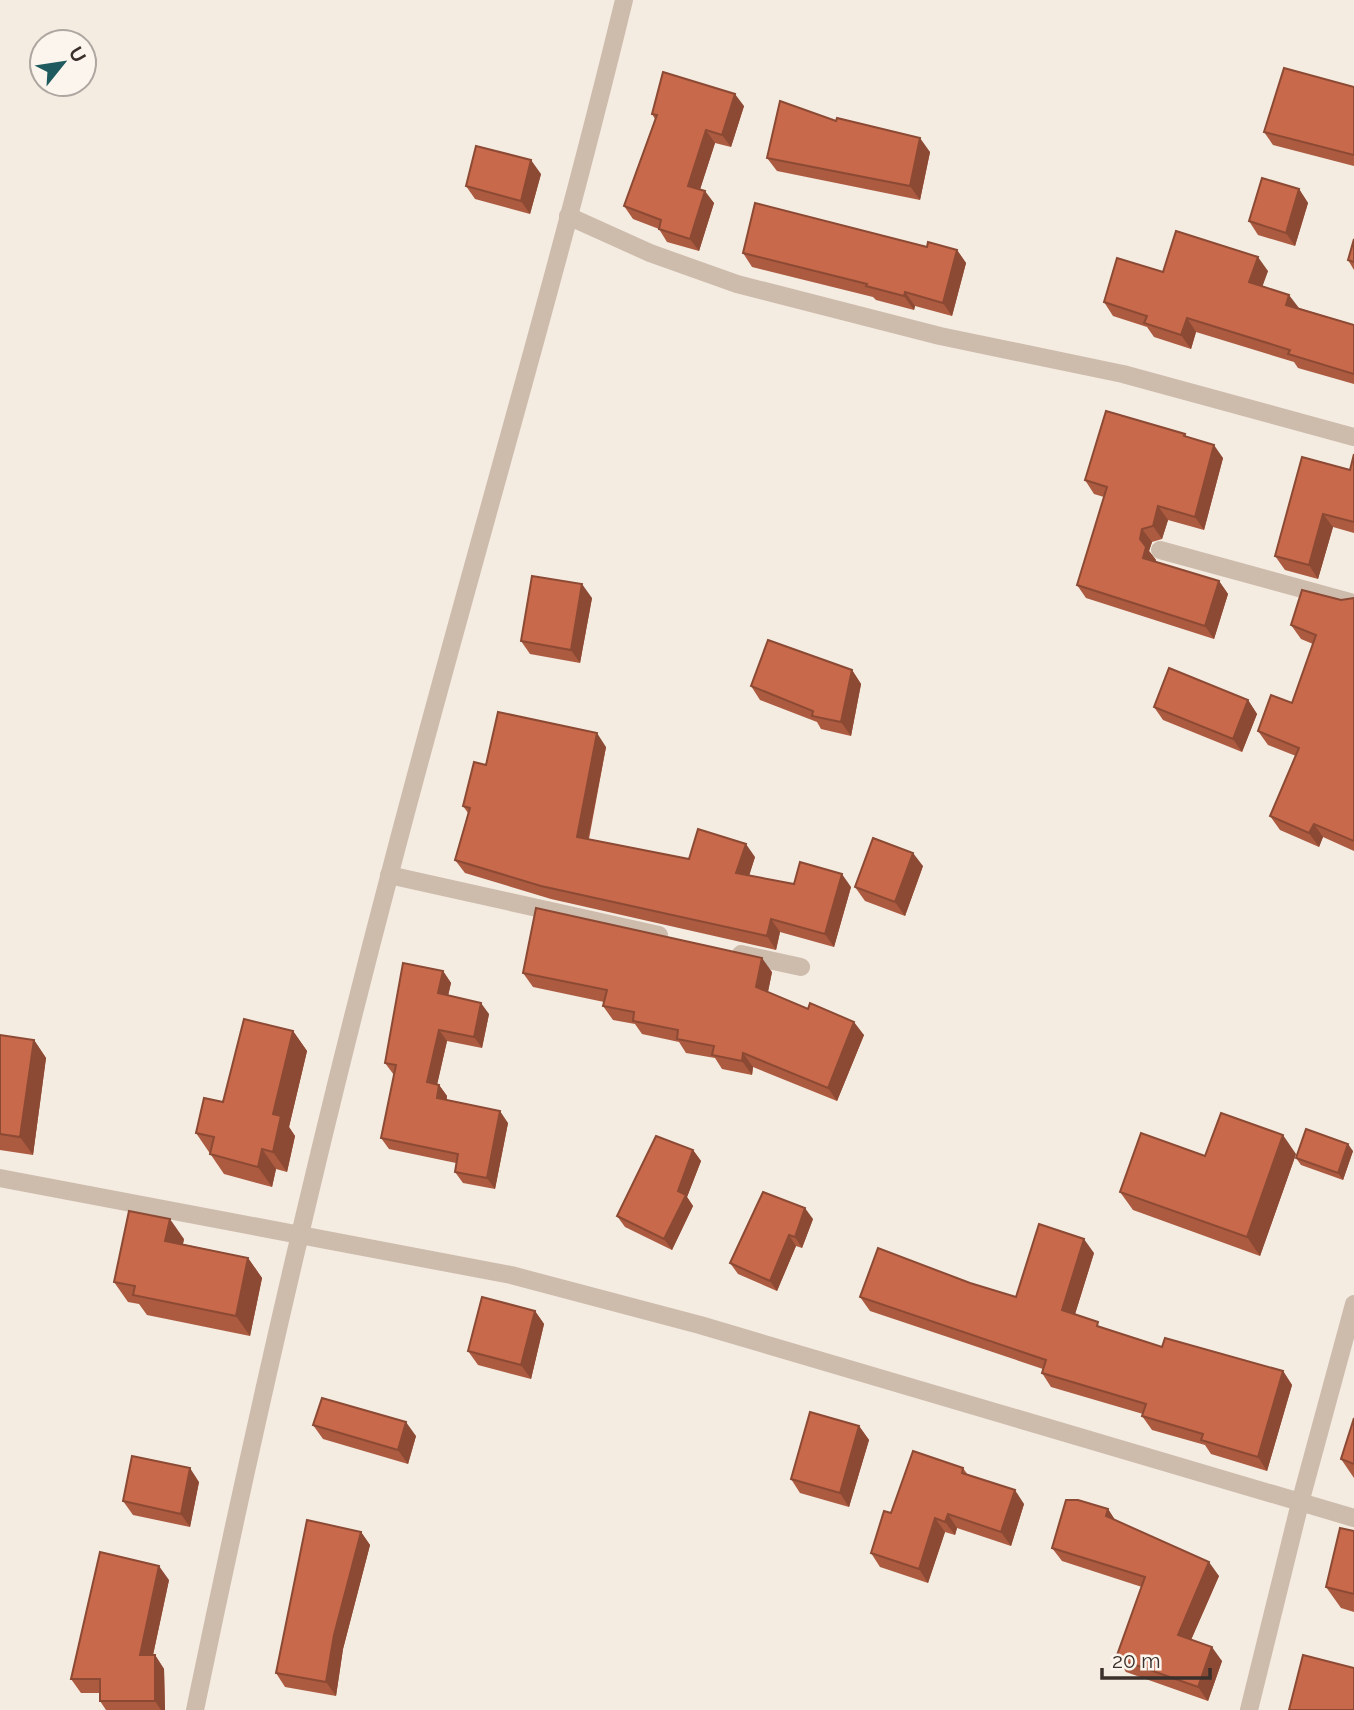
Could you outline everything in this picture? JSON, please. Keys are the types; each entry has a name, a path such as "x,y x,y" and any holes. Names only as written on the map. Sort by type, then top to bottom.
{"street":[{"path":"195,1710 235,1518 389,875 585,162 624,0"},
{"path":"568,216 650,253 737,284 940,336 1123,374 1354,437"},
{"path":"1160,550 1354,603"},
{"path":"389,875 681,940"},
{"path":"721,949 801,967"},
{"path":"0,1178 511,1275 686,1321 1354,1518"},
{"path":"1249,1710 1300,1503 1354,1304"}],"building":[{"path":"1284,68 1354,87 1354,155 1264,132"},
{"path":"663,72 735,94 722,135 706,130 688,186 705,191 690,239 659,229 661,220 624,206 657,115 652,114"},
{"path":"780,101 836,121 837,118 920,138 910,186 767,158"},
{"path":"476,146 531,160 521,201 466,186"},
{"path":"1262,178 1299,189 1286,233 1249,221"},
{"path":"755,203 927,247 928,242 957,250 943,303 905,292 904,296 743,253"},
{"path":"1176,231 1258,257 1249,282 1289,295 1286,305 1354,325 1354,374 1288,354 1290,350 1187,318 1181,335 1144,323 1147,316 1104,302 1117,258 1163,272"},
{"path":"1354,239 1354,262 1348,260"},
{"path":"1106,411 1214,445 1195,517 1158,506 1153,526 1142,529 1140,539 1146,547 1143,558 1219,581 1205,626 1077,585 1107,487 1085,480"},
{"path":"1354,454 1354,522 1323,514 1309,565 1275,556 1302,457 1350,470"},
{"path":"532,576 582,584 571,650 521,641"},
{"path":"1302,590 1341,600 1354,598 1354,841 1314,824 1309,833 1270,816 1299,748 1258,731 1271,695 1292,703 1316,635 1291,625"},
{"path":"768,640 852,670 841,722 812,716 813,711 751,686"},
{"path":"1169,668 1248,700 1233,739 1154,707"},
{"path":"498,712 597,733 577,837 689,859 698,829 746,844 736,873 794,884 800,862 842,874 825,934 771,919 767,936 541,886 455,860 470,808 463,806 474,762 486,765"},
{"path":"873,838 913,853 895,902 855,887"},
{"path":"536,908 762,958 756,987 808,1009 810,1003 854,1022 828,1088 743,1053 742,1061 712,1055 714,1046 677,1039 678,1030 633,1021 634,1012 603,1006 607,990 523,973"},
{"path":"403,963 443,971 438,993 481,1003 474,1037 439,1030 427,1082 439,1085 437,1098 500,1111 487,1178 455,1172 458,1154 381,1138 396,1065 385,1063"},
{"path":"244,1019 293,1031 273,1114 281,1116 273,1152 262,1149 258,1167 210,1154 214,1137 196,1133 204,1098 223,1102"},
{"path":"0,1035 34,1040 20,1137 0,1134"},
{"path":"1221,1113 1283,1135 1247,1237 1120,1192 1141,1133 1205,1156"},
{"path":"1306,1129 1348,1144 1338,1173 1296,1158"},
{"path":"656,1136 693,1150 678,1191 686,1195 664,1239 617,1216"},
{"path":"763,1192 805,1208 795,1237 789,1235 770,1281 730,1263"},
{"path":"129,1211 170,1219 165,1241 248,1258 236,1316 133,1295 135,1286 114,1282"},
{"path":"1039,1224 1084,1239 1062,1310 1098,1322 1097,1326 1162,1347 1165,1338 1283,1371 1258,1457 1201,1440 1203,1434 1142,1416 1146,1404 1042,1373 1046,1360 860,1297 878,1248 970,1283 1016,1297"},
{"path":"482,1297 535,1311 521,1365 468,1351"},
{"path":"322,1398 406,1422 398,1450 313,1425"},
{"path":"810,1412 859,1426 840,1493 791,1479"},
{"path":"1354,1418 1354,1464 1341,1459"},
{"path":"913,1451 963,1468 962,1473 1015,1490 1001,1532 948,1514 945,1522 935,1518 919,1569 871,1553 884,1511 891,1513"},
{"path":"132,1456 190,1468 181,1514 123,1501"},
{"path":"1066,1500 1078,1500 1108,1509 1106,1516 1209,1562 1178,1635 1212,1647 1198,1687 1116,1658 1145,1577 1052,1548"},
{"path":"307,1520 361,1532 334,1635 326,1682 276,1673"},
{"path":"1340,1528 1354,1531 1354,1594 1326,1587"},
{"path":"100,1552 159,1566 140,1655 155,1655 155,1701 100,1701 100,1679 71,1679"},
{"path":"1303,1655 1354,1668 1354,1710 1289,1710"}]}
